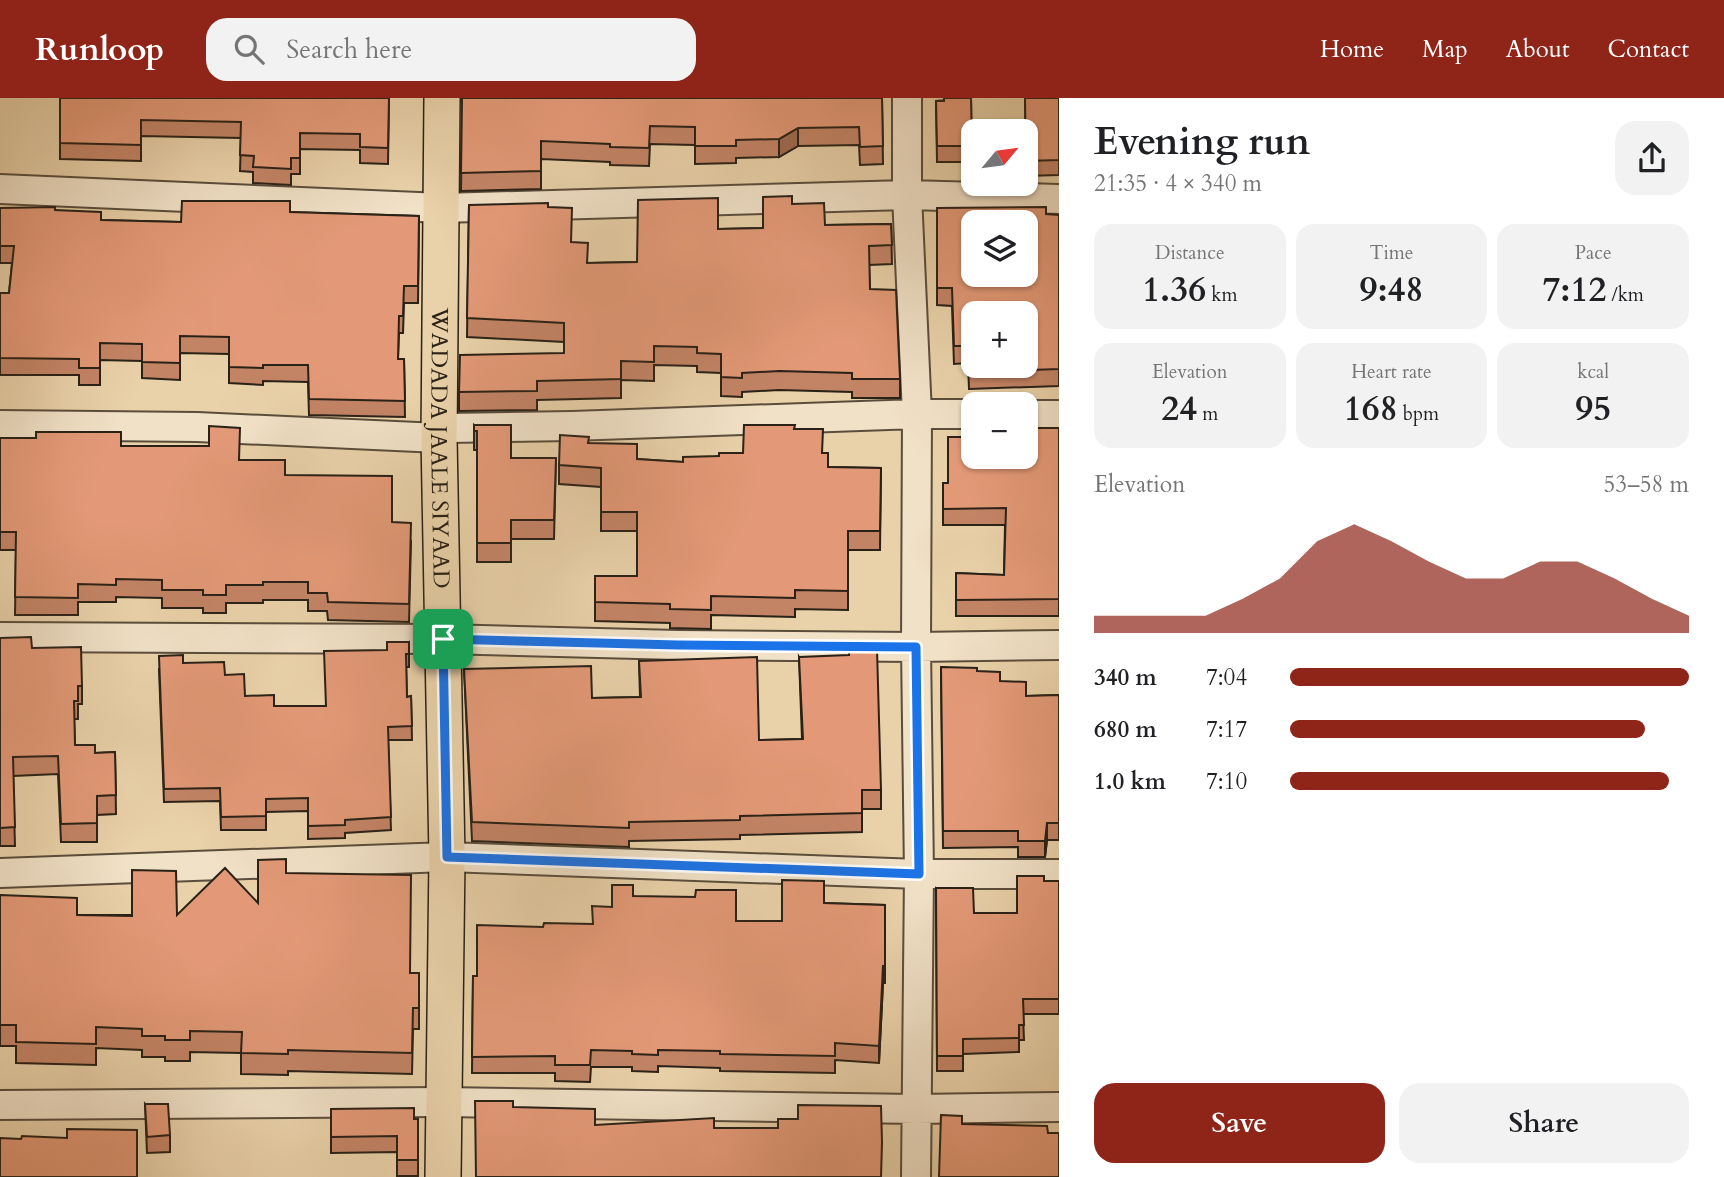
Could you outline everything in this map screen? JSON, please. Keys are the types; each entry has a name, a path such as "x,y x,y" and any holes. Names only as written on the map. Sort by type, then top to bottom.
{"main road":[{"name":"WADADA JAALE SIYAAD","path":"442,98 439,438 447,857 443,1177"}],"street":[{"path":"907,98 907,195 917,414 919,874 916,1177"},
{"path":"0,189 442,208 907,195 1059,199"},
{"path":"0,425 197,427 439,438 449,428 961,414"},
{"path":"1038,415 1059,415"},
{"path":"0,637 443,639 916,647 1059,645"},
{"path":"0,873 447,857 919,874 1059,874"},
{"path":"0,1105 443,1102 917,1109 1059,1107"}],"building":[{"path":"60,98 389,98 388,148 360,147 360,134 300,133 300,158 291,158 291,169 253,167 254,156 240,155 241,122 141,120 141,145 60,143"},
{"path":"462,98 882,98 883,146 860,147 859,127 798,128 779,139 736,140 736,146 695,146 695,127 650,126 649,148 541,141 541,171 461,173"},
{"path":"944,98 971,98 971,119 961,119 961,146 937,146 936,101 944,101"},
{"path":"1025,98 1059,98 1059,160 1038,161 1038,119 1025,119"},
{"path":"792,196 792,204 824,203 825,225 891,224 892,245 869,246 870,289 896,290 900,379 852,379 852,373 779,371 742,373 742,378 721,377 721,354 697,353 697,347 654,346 654,362 621,361 621,379 537,381 537,391 459,392 460,355 564,353 564,323 467,318 469,205 548,203 548,207 572,208 571,242 588,243 587,263 637,262 638,200 718,198 718,229 763,228 763,197"},
{"path":"182,201 290,201 290,212 419,216 418,286 404,286 403,316 399,316 398,359 404,359 405,401 309,399 308,365 229,367 229,337 180,336 180,363 142,362 142,344 100,343 100,368 79,368 79,359 0,358 0,293 9,293 14,246 0,246 0,208 55,207 55,210 101,212 101,220 181,222"},
{"path":"1046,207 1046,214 1059,215 1059,369 1038,370 1038,301 961,301 961,346 954,346 952,288 937,288 937,208"},
{"path":"474,425 511,425 511,458 556,458 554,520 511,520 511,543 477,543 477,431 474,431"},
{"path":"744,425 795,425 794,429 823,429 822,453 828,453 828,467 881,468 880,531 848,531 848,591 795,590 795,598 711,596 711,610 670,609 670,604 595,602 595,576 637,576 637,512 601,512 601,468 559,465 560,435 589,437 588,443 637,444 637,459 683,462 683,457 743,453"},
{"path":"209,426 240,428 239,460 285,460 285,475 392,476 392,522 411,523 409,604 328,602 327,593 308,593 308,582 226,585 226,595 203,595 203,590 162,590 162,580 116,579 116,585 78,584 78,598 15,597 16,532 0,532 0,438 36,438 36,432 121,432 121,446 209,446"},
{"path":"1038,428 1059,428 1059,599 956,600 956,573 1004,575 1006,508 943,509 943,483 948,483 948,437 961,437 961,469 1038,469"},
{"path":"31,637 32,648 81,647 82,686 78,686 78,701 74,701 75,745 95,745 95,753 115,752 116,795 97,796 97,823 61,824 58,756 13,757 15,827 0,828 0,638"},
{"path":"387,642 409,642 409,654 406,654 407,697 411,696 412,726 388,727 391,817 345,820 345,825 308,826 308,798 266,799 266,816 221,817 220,788 164,789 159,656 183,655 183,663 224,662 225,675 244,674 245,696 274,695 274,706 326,706 324,651 387,650"},
{"path":"849,649 877,649 881,790 862,790 862,813 740,816 740,820 629,822 629,828 472,822 464,669 591,666 592,698 641,697 639,661 757,657 759,740 803,739 799,657 849,655"},
{"path":"941,667 1000,672 1000,681 1026,682 1026,696 1059,695 1059,823 1047,823 1045,841 1018,841 1018,831 943,831"},
{"path":"286,859 286,873 411,875 410,973 419,973 419,1008 413,1008 412,1053 288,1050 288,1054 241,1053 242,1032 190,1031 190,1040 165,1040 165,1036 142,1036 142,1029 96,1027 96,1044 16,1042 16,1025 0,1025 0,895 77,898 77,915 132,916 132,870 176,871 177,915 225,868 258,903 258,860"},
{"path":"1017,876 1044,876 1044,881 1059,881 1059,999 1023,999 1024,1025 1019,1025 1019,1038 963,1039 963,1056 937,1056 936,888 973,888 974,913 1017,913"},
{"path":"782,880 824,881 824,903 885,905 885,966 879,1046 835,1043 835,1056 658,1050 658,1055 591,1050 590,1065 555,1065 555,1056 472,1057 477,925 543,927 544,923 593,924 592,906 612,907 612,885 633,885 633,896 695,897 696,890 736,890 736,921 782,921"},
{"path":"475,1101 513,1101 513,1107 595,1109 595,1125 714,1118 714,1128 778,1128 778,1119 798,1119 798,1105 881,1106 881,1177 476,1177"},
{"path":"145,1104 168,1104 170,1135 147,1137"},
{"path":"414,1108 414,1119 418,1119 418,1160 397,1160 397,1136 331,1137 331,1109"},
{"path":"941,1115 962,1116 962,1124 1047,1126 1048,1133 1059,1133 1059,1177 939,1177"},
{"path":"67,1129 137,1130 137,1177 0,1177 0,1138 67,1138"}],"route":[{"path":"443,639 916,647 919,874 447,857 443,639"}]}
